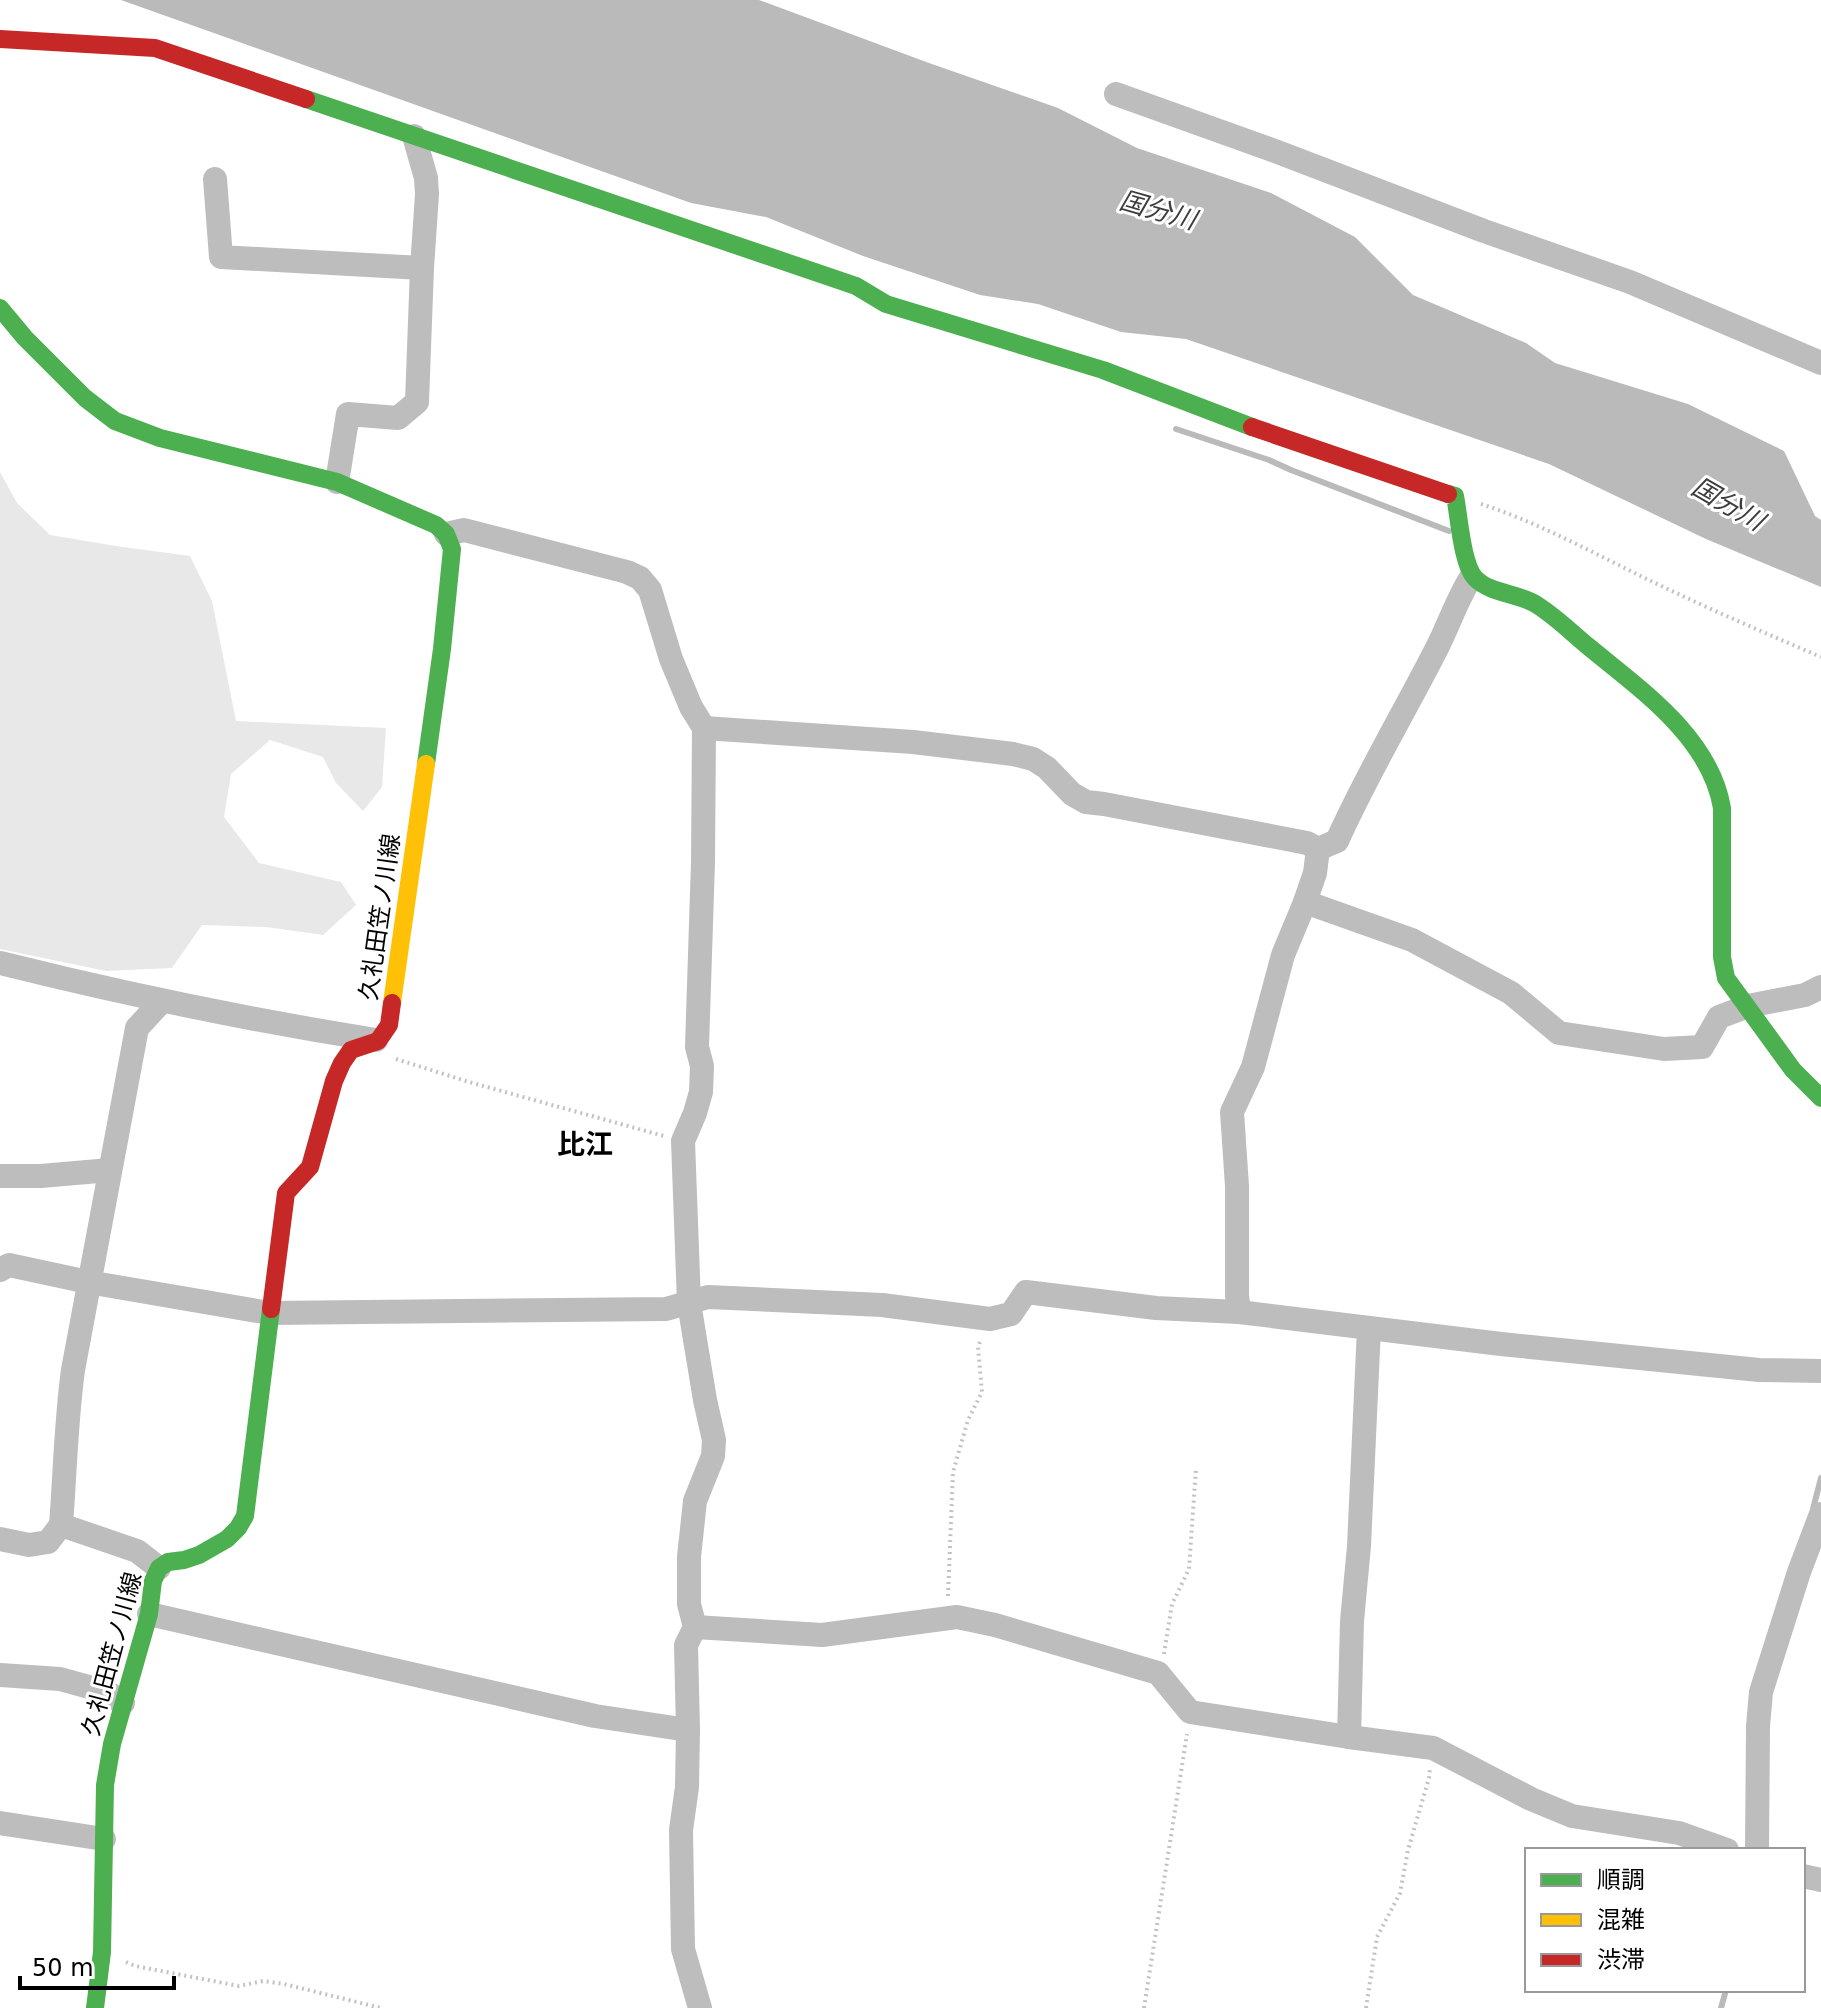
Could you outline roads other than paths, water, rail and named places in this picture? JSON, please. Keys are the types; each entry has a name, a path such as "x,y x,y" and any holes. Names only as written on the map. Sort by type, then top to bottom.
{"street":[{"path":"0,39 155,48 856,286 886,304 1103,370 1284,439 1455,496 1469,582 1337,841 1318,849"},
{"path":"1116,94 1456,221 1630,282 1821,363"},
{"path":"337,482 348,414 398,418 417,402 427,194 426,178 414,136"},
{"path":"215,179 221,257 422,268"},
{"path":"0,308 85,398 115,421 160,438 337,482 436,525 446,534 464,530 627,572 640,578 650,590 671,659 691,707 704,728 697,1047 702,1066 701,1092 683,1141 689,1303 714,1440 713,1456 695,1501 689,1557 689,1604 695,1627 686,1645 687,1787 681,1830 683,1949 700,2008"},
{"name":"久礼田笠ノ川線","path":"95,2008 102,1952 105,1785 112,1744 149,1614 153,1581 159,1568 168,1562 199,1555 227,1539 245,1516 286,1193 310,1167 342,1063 351,1050 378,1041 389,1025 442,649 452,549 446,534"},
{"path":"1469,582 1481,583 1535,603 1623,675 1692,744 1713,775 1722,808 1722,957 1726,978 1740,1009 1821,1098"},
{"path":"704,728 913,742 1013,754 1033,759 1047,768 1072,794 1086,802 1307,843 1318,849"},
{"path":"1239,1312 1237,1186 1232,1112 1253,1067 1283,955 1315,873 1318,849"},
{"path":"1305,902 1412,940 1511,993 1559,1033 1664,1049 1702,1047 1715,1022 1740,1009 1805,995 1821,987"},
{"path":"0,963 268,1023 378,1041"},
{"path":"0,1539 29,1545 48,1542 61,1525 67,1414 88,1282 137,1028 162,1001"},
{"path":"0,1176 110,1170"},
{"path":"0,1270 9,1265 269,1313 666,1309 708,1297 882,1305 990,1319 1011,1314 1026,1292 1156,1308 1239,1312 1501,1344 1759,1370 1821,1371"},
{"path":"1349,1737 1352,1621 1359,1546 1369,1328"},
{"path":"1757,1848 1761,1692 1821,1514"},
{"path":"61,1525 137,1551 159,1568"},
{"path":"149,1614 595,1716 688,1730"},
{"path":"695,1627 822,1635 957,1617 995,1625 1158,1673 1190,1712 1433,1748 1531,1799 1572,1816 1679,1833 1721,1848"},
{"path":"0,1675 60,1679 107,1692 123,1703"},
{"path":"0,1823 104,1839"}],"water":[{"name":"国分川","path":"121,0 759,0 1058,108 1137,148 1271,193 1355,237 1413,295 1526,343 1555,363 1688,404 1784,451 1815,516 1821,520 1821,587 1706,539 1549,464 1186,339 1121,332 1038,304 980,295 863,256 766,217 691,203"}],"waterway":[{"path":"1176,429 1269,460 1449,531"},
{"path":"1813,1509 1821,1478"},
{"path":"1721,2008 1725,1992"}],"district":[{"name":"比江","path":"585,1144"}]}
